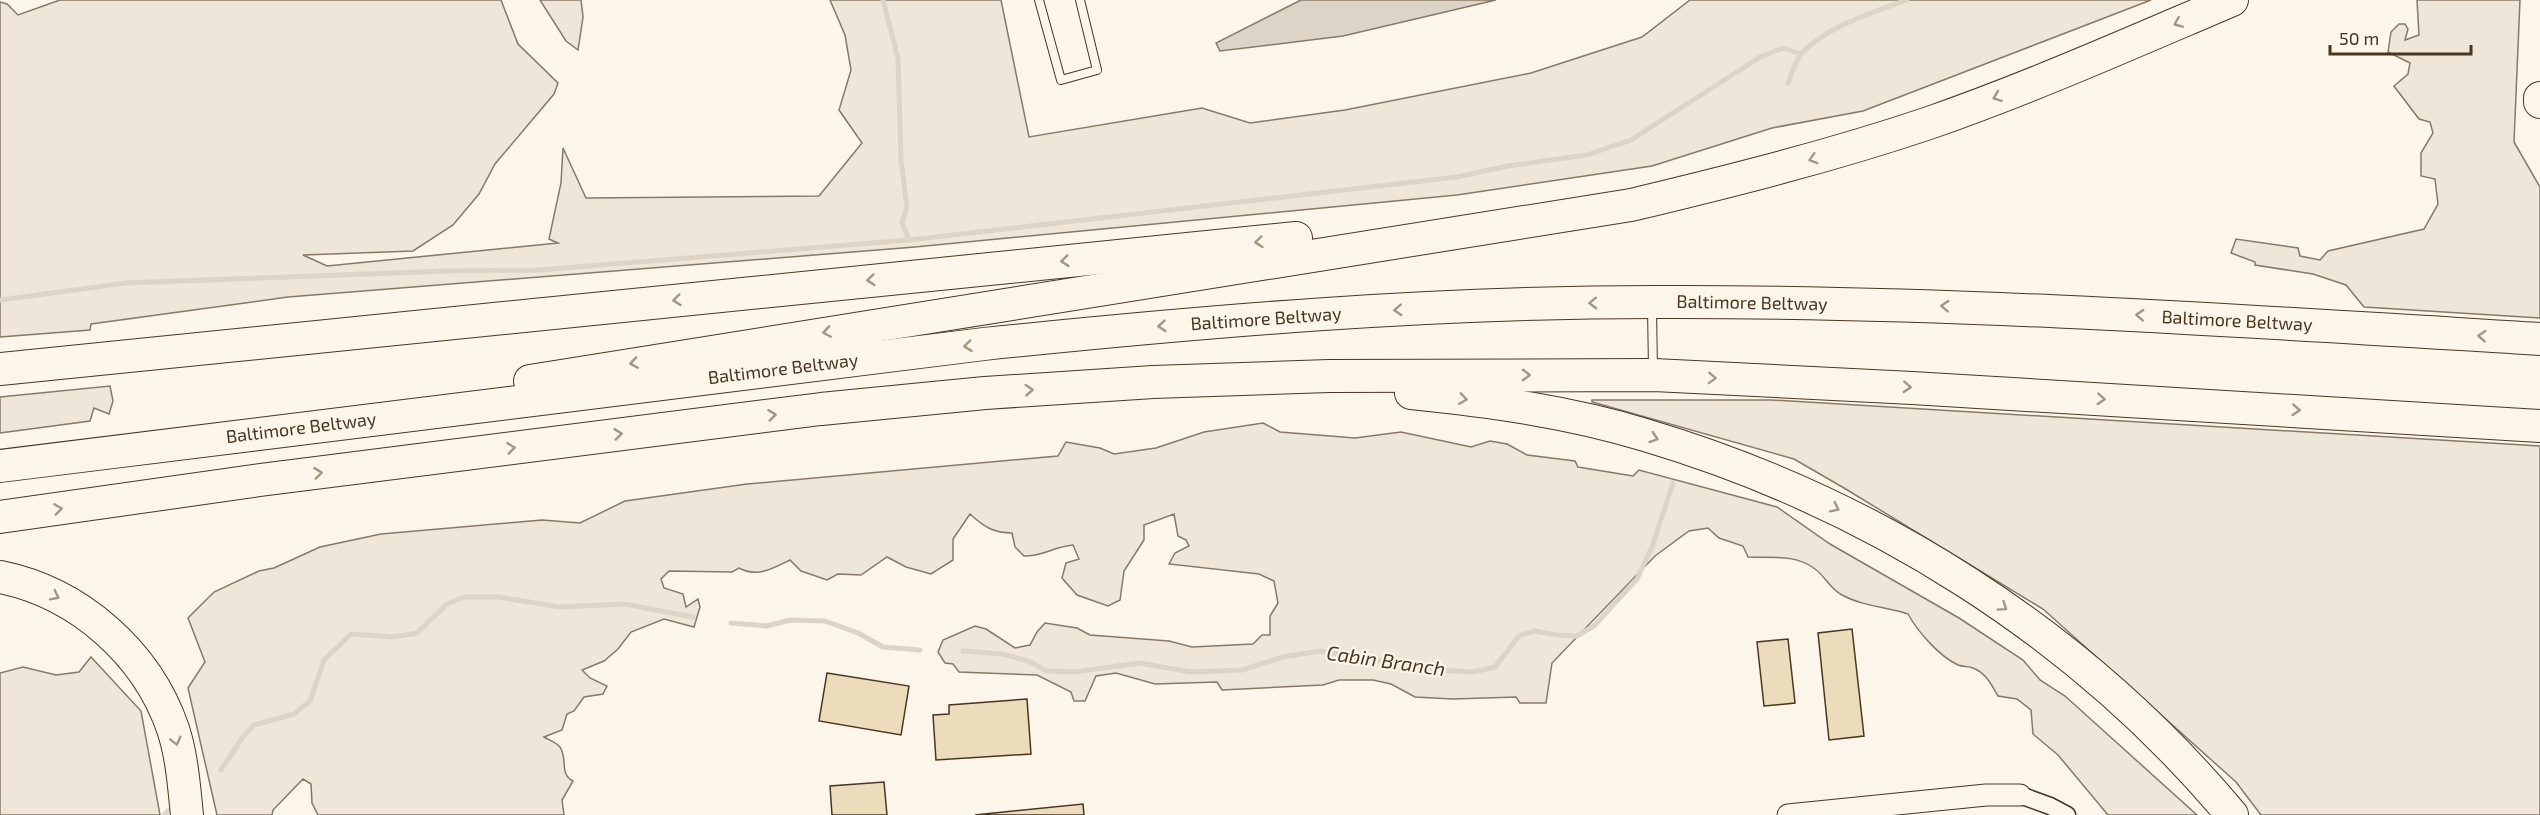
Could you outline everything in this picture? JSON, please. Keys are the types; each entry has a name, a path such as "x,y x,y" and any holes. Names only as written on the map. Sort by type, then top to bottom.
{"highway":[{"path":"252,433 587,370 1631,205 1806,161 1929,123 2063,72 2232,0"},
{"path":"0,369 1631,205"},
{"name":"Baltimore Beltway","path":"0,466 252,433 972,346 1148,328 1327,314 1651,302 1917,305 2160,316 2540,339"},
{"path":"0,518 260,480 821,409 985,393 1153,382 1329,376 1654,375 1984,392 2540,426"},
{"path":"1153,382 1394,392 1513,406 1645,435 1723,461 1806,494 1881,531 1954,572 2025,622 2091,675 2163,739 2232,815"},
{"path":"0,577 52,594 86,614 118,640 142,669 160,697 173,730 182,769 187,815"}],"street":[{"path":"1788,815 1986,795 2020,795 2066,814"}],"lane":[{"path":"1039,0 1061,80 1097,70 1080,0"},
{"path":"1651,302 1654,375"}],"shaded area":[{"path":"60,0 501,0 518,44 558,83 554,94 495,164 479,194 453,225 413,251 303,255 327,266 558,243 549,239 561,183 563,148 586,198 819,196 862,143 839,110 851,70 845,35 830,0 1001,0 1029,137 1202,108 1250,123 1345,110 1531,73 1642,37 1690,0 2151,0 1863,111 1772,128 1652,166 1457,195 915,247 288,297 91,324 90,330 0,337 0,2 7,4 18,15"},
{"path":"540,0 581,0 583,17 578,50 566,41"},
{"path":"1301,0 1496,0 1343,36 1220,51 1216,43"},
{"path":"2417,0 2520,0 2514,142 2540,187 2540,318 2364,307 2346,285 2313,274 2255,265 2255,262 2231,253 2236,239 2298,248 2300,256 2320,260 2328,251 2424,229 2438,204 2435,179 2421,176 2421,153 2433,133 2430,122 2419,119 2394,86 2408,74 2410,63 2388,52 2391,32 2399,24 2405,24 2408,29 2405,40 2419,35"},
{"path":"110,386 113,401 109,414 94,408 90,421 0,433 0,397"},
{"path":"1592,400 1772,400 2540,446 2540,815 2261,815 2236,782 2043,609 1794,459 1592,402"},
{"path":"1263,423 1280,432 1355,438 1401,432 1471,447 1490,441 1507,444 1527,455 1575,461 1578,467 1633,476 1639,470 1777,507 1830,544 1959,618 2023,660 2040,680 2065,696 2197,815 2108,815 2058,755 2033,734 2031,710 2017,699 1998,696 1988,679 1978,670 1958,665 1936,650 1908,614 1850,599 1834,589 1815,569 1800,561 1748,557 1743,546 1719,538 1708,528 1689,531 1655,556 1552,663 1546,703 1520,703 1516,697 1453,699 1415,697 1391,684 1373,680 1339,680 1323,685 1222,690 1217,682 1155,684 1116,673 1096,676 1085,701 1074,701 1071,692 1037,675 959,672 953,664 945,663 938,652 943,640 975,626 986,629 1015,648 1030,645 1045,623 1077,628 1090,635 1169,641 1192,647 1253,644 1262,635 1270,635 1270,616 1278,603 1274,581 1259,574 1169,564 1175,553 1189,546 1186,540 1178,536 1174,514 1144,525 1144,540 1124,571 1120,600 1108,606 1077,595 1062,578 1066,563 1079,559 1073,545 1038,555 1024,556 1015,547 1012,533 989,528 970,514 953,539 953,560 931,574 906,567 887,557 861,575 838,574 827,580 801,571 790,560 772,569 759,572 739,568 732,572 669,571 661,579 664,588 683,594 686,607 698,599 700,607 694,627 664,619 631,632 618,649 604,661 582,670 590,678 607,686 603,694 584,697 574,711 567,714 562,730 544,737 560,747 566,774 573,781 562,800 564,815 318,815 312,803 311,784 303,779 273,810 272,815 217,815 188,688 205,662 188,618 214,592 320,547 381,534 542,520 580,523 625,501 747,484 1058,456 1066,442 1100,448 1114,454 1156,448 1204,432"},
{"path":"91,657 141,711 160,815 0,815 0,673 23,667 56,675 79,672"}],"building":[{"path":"1852,629 1864,736 1829,740 1818,633"},
{"path":"1788,639 1795,703 1764,706 1757,642"},
{"path":"827,673 909,686 901,735 819,721"},
{"path":"1027,699 1031,754 936,760 933,715 949,714 949,705"},
{"path":"884,782 887,815 832,815 830,786"},
{"path":"1083,804 1084,815 975,815"}],"waterway":[{"path":"883,0 898,58 901,160 907,208 902,222 909,240"},
{"name":"Cabin Branch","path":"1788,83 1802,53 1824,35 1851,21 1907,0"},
{"path":"0,300 126,283 446,271 540,270 909,240 1457,177 1508,166 1587,155 1631,140 1760,57 1783,48 1801,54"},
{"name":"Cabin Branch","path":"963,651 1003,654 1028,661 1047,671 1074,672 1140,663 1190,672 1242,670 1283,657 1320,651 1439,670 1473,672 1495,667 1519,636 1534,631 1577,636 1594,626 1637,579 1652,547 1673,483"},
{"name":"Cabin Branch","path":"221,770 254,725 294,714 310,701 324,660 351,634 393,637 417,633 447,604 464,597 498,597 560,607 624,604 693,617"},
{"name":"Cabin Branch","path":"731,623 767,626 790,620 825,621 858,633 883,647 920,650"},
{"name":"Cabin Branch","path":"164,815 172,808"}]}
